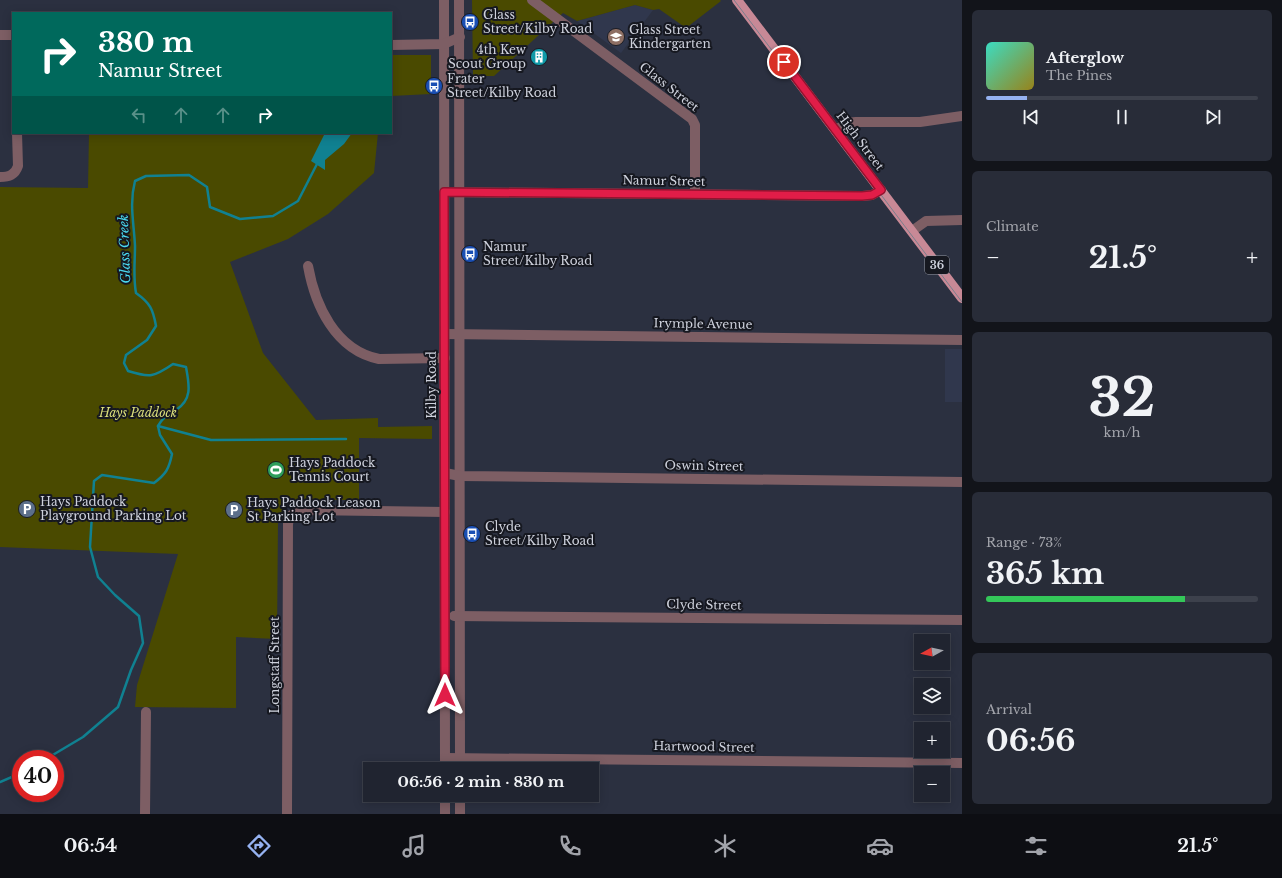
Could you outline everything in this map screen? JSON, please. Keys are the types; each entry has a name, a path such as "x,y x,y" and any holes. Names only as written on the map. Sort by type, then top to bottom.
{"main road":[{"name":"High Street","path":"737,0 962,298"}],"street":[{"name":"Kilby Road","path":"444,0 445,762"},
{"path":"459,0 460,762"},
{"name":"Glass Street","path":"532,0 692,118 695,125 695,194"},
{"path":"0,35 12,35"},
{"path":"392,45 444,44 460,37"},
{"path":"836,130 847,123 856,122 920,122 962,116"},
{"path":"0,177 14,174 18,166 17,134"},
{"name":"Namur Street","path":"444,192 862,196 872,195 881,190"},
{"path":"912,231 926,221 962,220"},
{"path":"308,266 314,291 324,315 338,334 355,349 370,357 379,359 445,358"},
{"name":"Irymple Avenue","path":"445,334 962,340"},
{"name":"Oswin Street","path":"445,473 460,476 962,482"},
{"name":"Longstaff Street","path":"287,814 288,524 290,516 295,512 306,510 445,512"},
{"name":"Clyde Street","path":"445,616 962,620"},
{"path":"145,814 146,712"},
{"name":"Hartwood Street","path":"445,758 962,763"},
{"path":"445,802 445,814"},
{"path":"460,802 460,814"}],"shaded area":[{"name":"Glass Street Kindergarten","path":"635,5 653,10 621,53 577,21"},
{"path":"945,349 962,349 962,402 945,402"}],"green space":[{"path":"472,0 721,1 686,28 659,9 653,10 635,5 577,21 563,13 494,76 473,76"},
{"path":"392,55 431,55 431,94 392,96"},
{"name":"Hays Paddock","path":"89,134 378,134 374,173 328,214 288,239 230,262 263,353 316,420 378,418 378,427 432,426 432,439 359,438 359,500 287,500 278,520 277,639 236,637 236,708 135,707 137,685 178,554 0,547 0,187 88,188"}],"water":[{"path":"324,134 351,134 344,144 325,160 325,170 311,161"}],"waterway":[{"name":"Glass Creek","path":"61,750 83,737 118,707 131,670 143,643 139,616 115,595 98,577 90,547 94,481 102,475 154,483 161,477 170,464 172,454 160,435 158,426 164,418 181,406 185,401 189,385 186,367 173,364 156,374 142,375 128,371 124,363 126,355 147,340 156,326 154,315 150,307 145,300 136,293 135,287 135,246 132,206 135,181 146,176 189,175 207,187 210,207 240,219 273,216 298,201 318,162"},
{"path":"158,426 211,440 346,439"},
{"name":"Glass Creek","path":"0,782 12,777"}],"tram line":[{"path":"734,0 962,302"}],"place":[{"name":"Glass Street/Kilby Road","path":"470,22"},
{"name":"Glass Street Kindergarten","path":"616,37"},
{"name":"4th Kew Scout Group","path":"539,57"},
{"name":"Frater Street/Kilby Road","path":"434,86"},
{"name":"Namur Street/Kilby Road","path":"470,254"},
{"name":"Hays Paddock Tennis Court","path":"276,470"},
{"name":"Hays Paddock Playground Parking Lot","path":"27,509"},
{"name":"Hays Paddock Leason St Parking Lot","path":"234,510"},
{"name":"Clyde Street/Kilby Road","path":"472,534"}],"route":[{"path":"445,695 444,192 862,196 872,195 881,190 784,62"}]}
